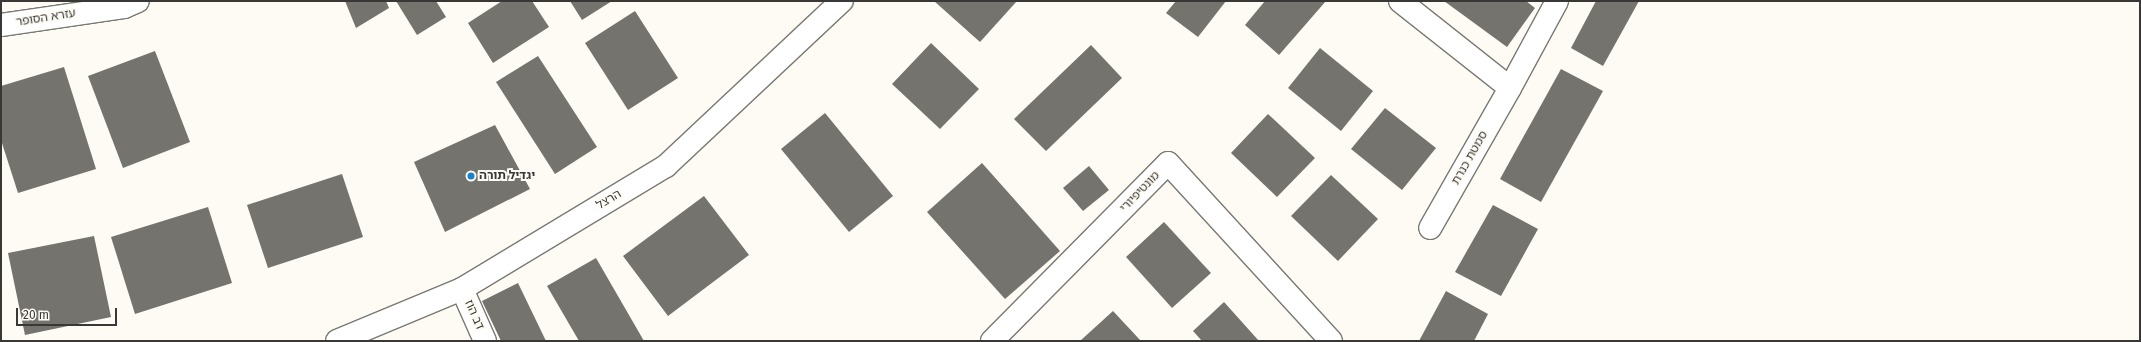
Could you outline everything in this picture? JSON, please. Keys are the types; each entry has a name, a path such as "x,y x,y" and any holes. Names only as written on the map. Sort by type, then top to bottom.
{"street":[{"name":"עזרא הסופר","path":"1,25 124,6 138,1"},
{"name":"הרצל","path":"337,341 462,289 666,166 842,1"},
{"path":"1400,1 1510,88"},
{"name":"סמטת כנרת","path":"1430,228 1510,88 1557,1"},
{"name":"מונטיפיורי","path":"992,341 1168,163 1331,341"},
{"name":"דב הוז","path":"462,289 485,341"}],"building":[{"path":"345,1 386,1 389,8 356,28"},
{"path":"396,1 436,1 446,17 417,35"},
{"path":"502,1 532,1 549,27 493,63 468,23"},
{"path":"570,1 612,1 582,20"},
{"path":"934,1 1017,1 980,42"},
{"path":"1176,1 1226,1 1198,37 1166,13"},
{"path":"1265,1 1326,1 1279,55 1245,25"},
{"path":"1444,1 1526,1 1535,8 1507,47"},
{"path":"1596,1 1639,1 1603,66 1571,48"},
{"path":"635,11 678,78 628,110 585,43"},
{"path":"931,43 979,89 940,129 892,84"},
{"path":"1091,45 1122,78 1046,151 1014,119"},
{"path":"1320,48 1373,91 1341,131 1288,88"},
{"path":"155,51 190,142 123,168 88,76"},
{"path":"538,56 597,147 555,174 496,82"},
{"path":"64,67 96,169 18,193 1,140 1,86"},
{"path":"1561,69 1603,91 1541,202 1500,179"},
{"path":"1385,108 1436,148 1402,190 1351,149"},
{"path":"825,113 893,196 849,232 781,149"},
{"path":"1268,114 1315,158 1277,197 1231,153"},
{"name":"יגדיל תורה","path":"495,125 530,189 445,232 414,162"},
{"path":"982,163 1060,251 1005,299 927,212"},
{"path":"1089,166 1109,190 1083,211 1063,188"},
{"path":"342,174 363,237 268,268 247,205"},
{"path":"1331,175 1378,219 1338,261 1291,216"},
{"path":"704,196 749,255 668,316 623,256"},
{"path":"1493,205 1538,229 1501,296 1455,272"},
{"path":"208,207 232,283 135,314 111,237"},
{"path":"1164,222 1211,273 1172,308 1126,257"},
{"path":"94,236 111,317 25,335 8,253"},
{"path":"596,258 644,341 579,341 547,286"},
{"path":"518,283 546,341 501,341 482,301"},
{"path":"1446,291 1488,314 1474,341 1419,341"},
{"path":"1224,302 1259,341 1202,341 1193,331"},
{"path":"1113,311 1141,341 1080,341"}],"place":[{"name":"יגדיל תורה","path":"471,176"}]}
